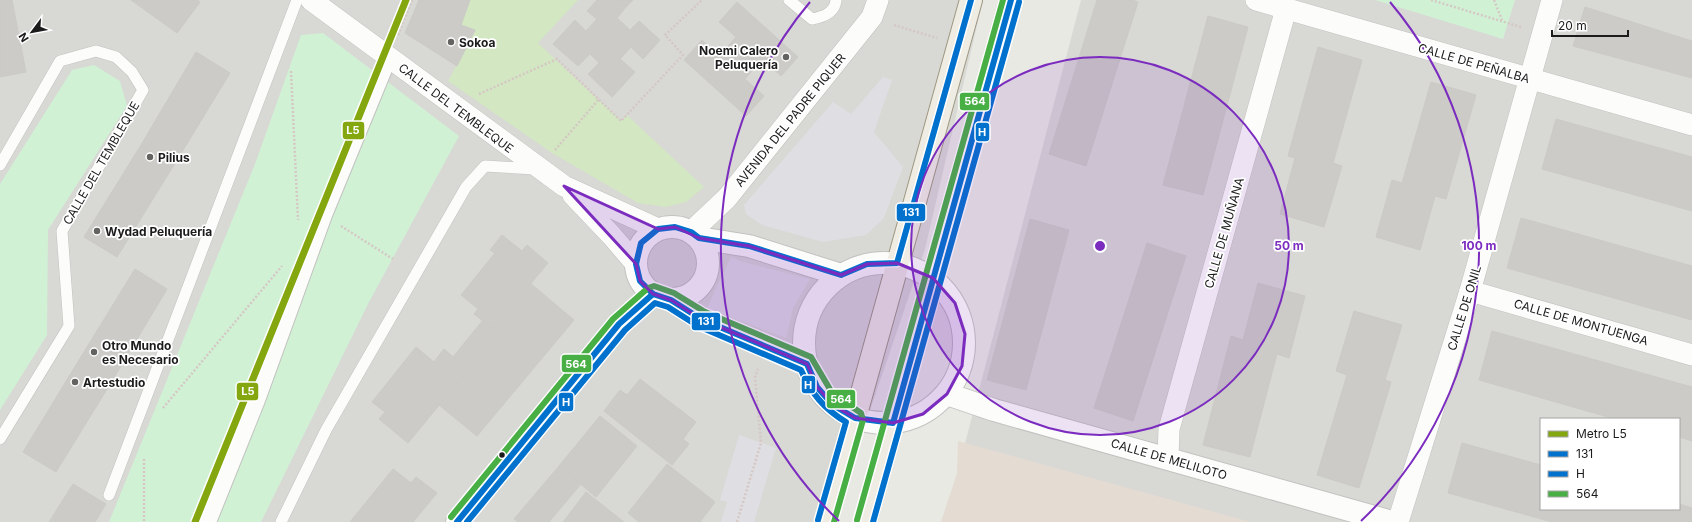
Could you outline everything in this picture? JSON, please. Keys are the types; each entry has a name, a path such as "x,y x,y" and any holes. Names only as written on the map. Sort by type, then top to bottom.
{"main road":[{"path":"826,522 970,0"},
{"path":"865,522 1010,0"}],"street":[{"name":"CALLE DEL TEMBLEQUE","path":"311,0 392,49 538,169 564,186 658,229"},
{"name":"AVENIDA DEL PADRE PIQUER","path":"695,235 727,198 872,17 878,0"},
{"name":"CALLE DE PEÑALBA","path":"1256,0 1692,125"},
{"name":"CALLE DE ONIL","path":"1398,522 1470,290 1552,0"},
{"name":"CALLE DE MUÑANA","path":"1168,458 1169,429 1286,9"},
{"path":"208,522 257,400 324,215 392,49"},
{"name":"CALLE DEL TEMBLEQUE","path":"564,186 612,236 636,264"},
{"path":"807,364 701,319 662,297 640,281 636,264 641,243 658,229 675,227 695,235 748,246 841,275"},
{"path":"457,522 619,324 662,297 691,294 705,278 708,257 695,235"},
{"path":"897,263 933,278 955,303 965,334 962,366 947,394 923,414 893,423 855,418 833,405 817,387 807,364 805,330 817,298 841,275 868,264 897,263"},
{"name":"CALLE DE MONTUENGA","path":"1470,290 1692,354"},
{"name":"CALLE DE MELILOTO","path":"947,394 994,410 1392,522"}],"lane":[{"path":"109,495 297,0"},
{"path":"789,0 812,19 824,17 835,5 836,0"},
{"name":"CALLE DEL TEMBLEQUE","path":"0,165 60,61 96,51 116,56 132,72 143,90 62,231 69,326 0,439"},
{"path":"281,522 326,430 466,187 485,166 538,169"}],"path":[{"path":"392,49 412,0"},
{"path":"477,94 557,59 621,121 683,55 665,35 702,0"},
{"path":"1431,0 1502,20 1542,34"},
{"path":"1494,0 1502,20"},
{"path":"890,24 937,38"},
{"path":"291,70 298,221"},
{"path":"552,153 599,99"},
{"path":"324,215 393,259"},
{"path":"159,414 285,263"},
{"path":"737,522 761,443 755,377 768,347"},
{"path":"144,454 144,522"}],"highlighted area":[{"path":"564,186 658,229 675,227 699,238 749,246 841,275 867,264 897,263 933,278 955,303 965,334 962,366 947,394 923,414 893,423 855,418 833,405 817,387 807,364 701,319 671,300 653,294 640,281 636,264"}],"shaded area":[{"path":"0,0 983,0 925,249 832,522 0,522"},
{"path":"1081,0 1692,0 1692,522 941,522 957,474"},
{"path":"883,77 892,80 874,132 903,167 884,218 866,235 823,242 762,225 746,214 744,205 833,102 851,114"},
{"path":"731,257 743,262 810,279 793,308 786,338 707,308"},
{"path":"739,435 776,448 754,522 721,522 727,502 720,500"},
{"path":"958,441 1251,522 941,522 957,474"}],"green space":[{"path":"470,0 578,0 538,43 621,121 627,115 704,187 686,202 666,207 638,203 552,153 448,81 475,30 461,25"},
{"path":"1375,0 1515,0 1503,39"},
{"path":"323,33 459,136 368,304 261,522 109,522 255,164 301,35"},
{"path":"94,65 120,81 127,106 48,230 47,335 0,410 0,184 72,70"}],"building":[{"path":"0,0 12,0 26,72 0,77"},
{"path":"131,0 197,0 200,2 177,33"},
{"path":"419,0 470,0 461,25 475,30 457,66 405,33"},
{"path":"597,0 619,0 626,7 617,18 630,30 639,21 660,40 643,59 631,47 620,59 635,72 612,97 588,74 599,63 590,54 578,66 553,44 575,20 586,31 597,19 587,11"},
{"path":"619,0 633,0 626,7"},
{"path":"1097,0 1132,0 1138,2 1086,166 1049,154"},
{"path":"737,2 798,57 781,76 762,59 745,79 764,96 746,116 684,60 702,40 719,56 736,37 719,22"},
{"path":"1585,7 1692,41 1692,78 1573,46"},
{"path":"1208,16 1248,27 1203,195 1163,185"},
{"path":"1318,47 1362,60 1333,163 1342,166 1324,227 1280,214 1295,158 1288,156"},
{"path":"196,52 230,73 174,165 141,145"},
{"path":"1431,82 1476,95 1446,199 1435,196 1420,250 1376,237 1392,180 1402,183"},
{"path":"1556,119 1692,157 1692,211 1542,169"},
{"path":"141,145 174,165 117,257 84,237"},
{"path":"1521,218 1692,266 1692,320 1507,268"},
{"path":"1030,219 1069,230 1026,390 987,380"},
{"path":"502,235 522,251 527,245 548,263 493,329 474,314 478,309 461,295 495,253 490,250"},
{"path":"1147,243 1186,256 1133,421 1094,408"},
{"path":"135,269 167,289 112,381 79,360"},
{"path":"530,283 574,320 477,436 439,405 468,370 453,357 483,320 493,329"},
{"path":"1258,283 1305,296 1289,358 1277,354 1250,457 1203,445 1231,336 1243,340"},
{"path":"1354,311 1402,325 1385,380 1391,382 1359,488 1317,475 1347,375 1336,371"},
{"path":"1492,331 1692,387 1692,441 1680,437 1680,418 1612,418 1479,380"},
{"path":"416,347 434,362 444,349 468,370 408,443 379,419 385,412 372,402"},
{"path":"79,360 112,381 56,472 23,452"},
{"path":"640,379 696,422 683,439 689,444 672,465 604,411 620,390 627,395"},
{"path":"600,416 637,446 596,497 559,466"},
{"path":"1462,443 1540,465 1540,510 1680,510 1680,504 1692,508 1692,522 1552,522 1448,493"},
{"path":"667,464 715,502 700,522 639,522 628,513"},
{"path":"559,466 581,484 549,522 518,522 514,519"},
{"path":"393,469 411,483 416,477 437,493 413,522 350,522"},
{"path":"73,484 106,504 95,522 49,522"},
{"path":"586,492 624,522 563,522"}],"metro line":[{"name":"L5","path":"195,522 406,0"}],"transit line":[{"name":"131","path":"971,0 897,263 867,264 841,275 749,246 699,238 691,232 675,227 658,229 641,243 636,264 640,281 653,294 671,300 701,319 807,364 817,387 833,405 855,418 893,423 1011,0"},
{"name":"564","path":"857,520 1003,0"},
{"name":"H","path":"873,522 1019,2"},
{"name":"564","path":"451,517 613,319 648,288 654,286 674,293 705,312 811,357 831,391 861,413 863,420 834,522"},
{"name":"131","path":"457,522 619,324 653,294"},
{"name":"H","path":"467,522 625,330 655,303 668,307 698,326 801,370 809,386 819,400 831,412 846,422 818,520"}],"place":[{"name":"Sokoa","path":"451,42"},
{"name":"Noemi Calero Peluquería","path":"786,57"},
{"name":"Pilius","path":"150,157"},
{"name":"Wydad Peluquería","path":"97,231"},
{"name":"Otro Mundo es Necesario","path":"94,352"},
{"name":"Artestudio","path":"75,382"}]}
